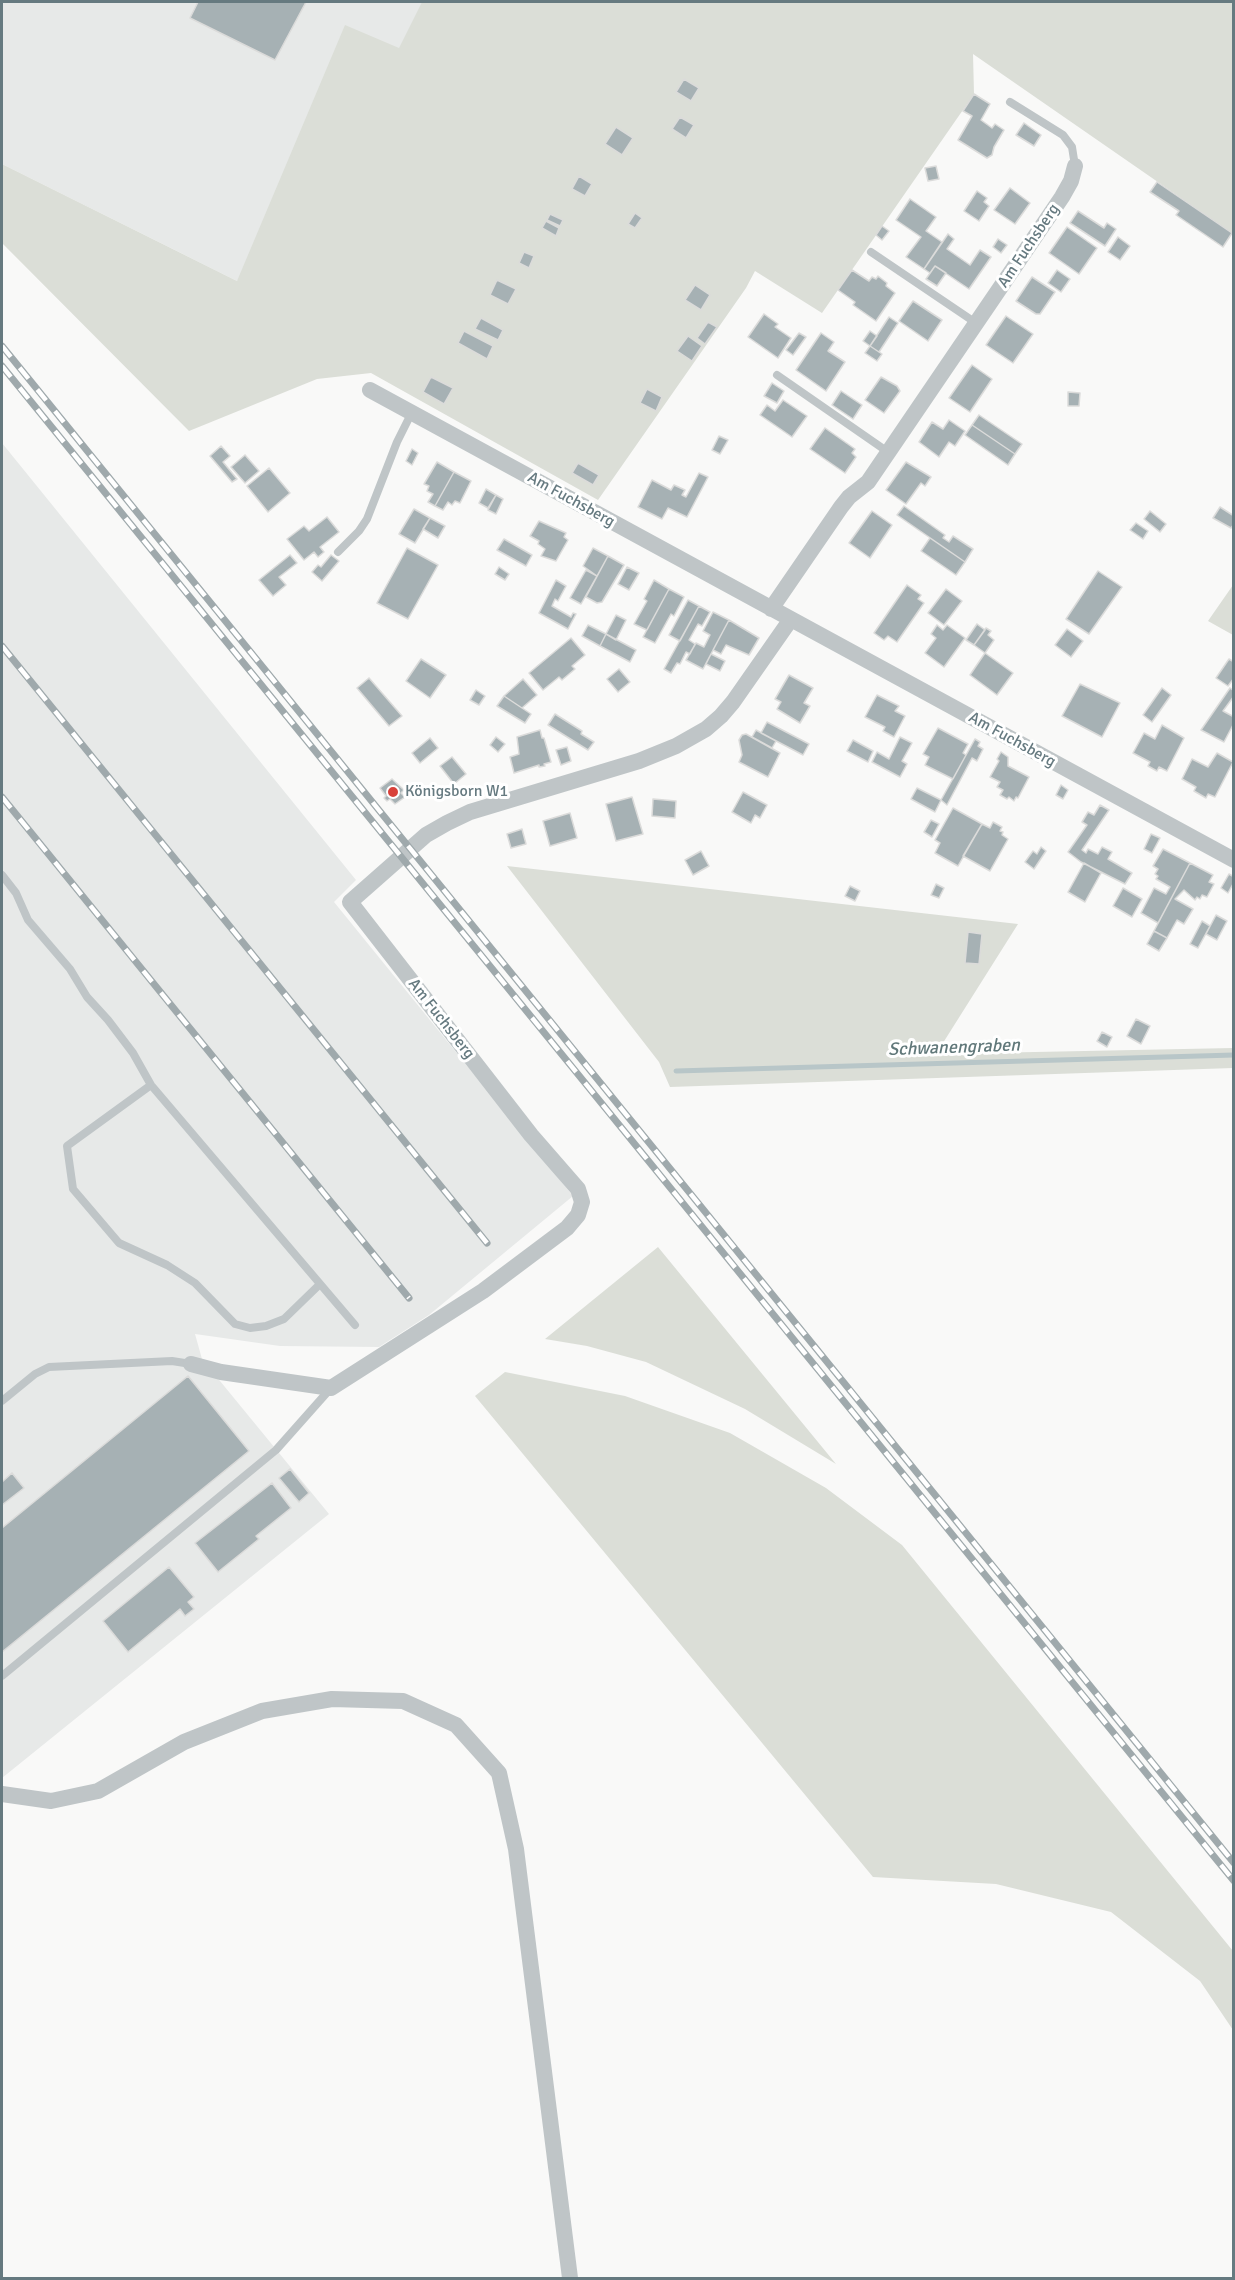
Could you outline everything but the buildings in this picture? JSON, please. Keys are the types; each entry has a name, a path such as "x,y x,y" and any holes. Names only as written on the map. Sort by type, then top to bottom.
{"street":[{"name":"Am Fuchsberg","path":"771,609 841,507 849,497 868,482 1062,197 1076,166"},
{"name":"Am Fuchsberg","path":"370,390 1233,860"},
{"name":"Am Fuchsberg","path":"331,1388 483,1292 567,1228 578,1215 582,1202 578,1189 531,1135 350,902 426,835 447,822 470,812 639,761 676,746 706,729 733,702 791,619"},
{"path":"191,1364 221,1372 331,1388"},
{"path":"2,1794 51,1801 98,1791 184,1742 262,1711 332,1699 403,1701 456,1725 499,1773 516,1849 570,2278"}],"lane":[{"path":"1010,102 1063,135 1072,147 1076,166"},
{"path":"871,252 976,323"},
{"path":"777,375 888,452"},
{"path":"338,552 359,531 366,519 412,411"},
{"path":"2,875 16,893 28,920 70,969 87,997 133,1053 151,1085 355,1325"},
{"path":"151,1085 67,1146 73,1189 119,1243 167,1265 195,1283 235,1324 250,1328 266,1326 284,1318 319,1285"},
{"path":"2,1401 35,1374 50,1367 172,1361 191,1364"},
{"path":"2,1676 276,1450 331,1388"}],"shaded area":[{"path":"2,2 481,2 237,281 2,164"},
{"path":"422,2 1233,2 1233,234 973,54 974,94 822,313 755,271 746,288 598,500 371,373 317,379 189,431 2,243 2,164 237,281 345,25 399,48"},
{"path":"2,443 356,880 334,902 573,1196 429,1315 379,1347 280,1346 195,1334 202,1359 329,1514 2,1778"},
{"path":"1233,585 1234,635 1208,621"},
{"path":"507,866 1018,924 936,1054 1233,1048 1233,1068 670,1087 659,1062"},
{"path":"658,1247 836,1464 745,1409 646,1362 587,1346 545,1339"},
{"path":"505,1372 625,1396 730,1433 826,1488 902,1545 1233,1951 1233,2030 1200,1981 1111,1912 996,1884 873,1877 475,1396"}],"waterway":[{"name":"Schwanengraben","path":"676,1071 1234,1055"}],"railway":[{"path":"2,346 1234,1863"},
{"path":"2,366 1234,1881"},
{"path":"2,646 487,1243"},
{"path":"2,797 409,1298"}],"place":[{"name":"Königsborn W1","path":"393,792"}]}
